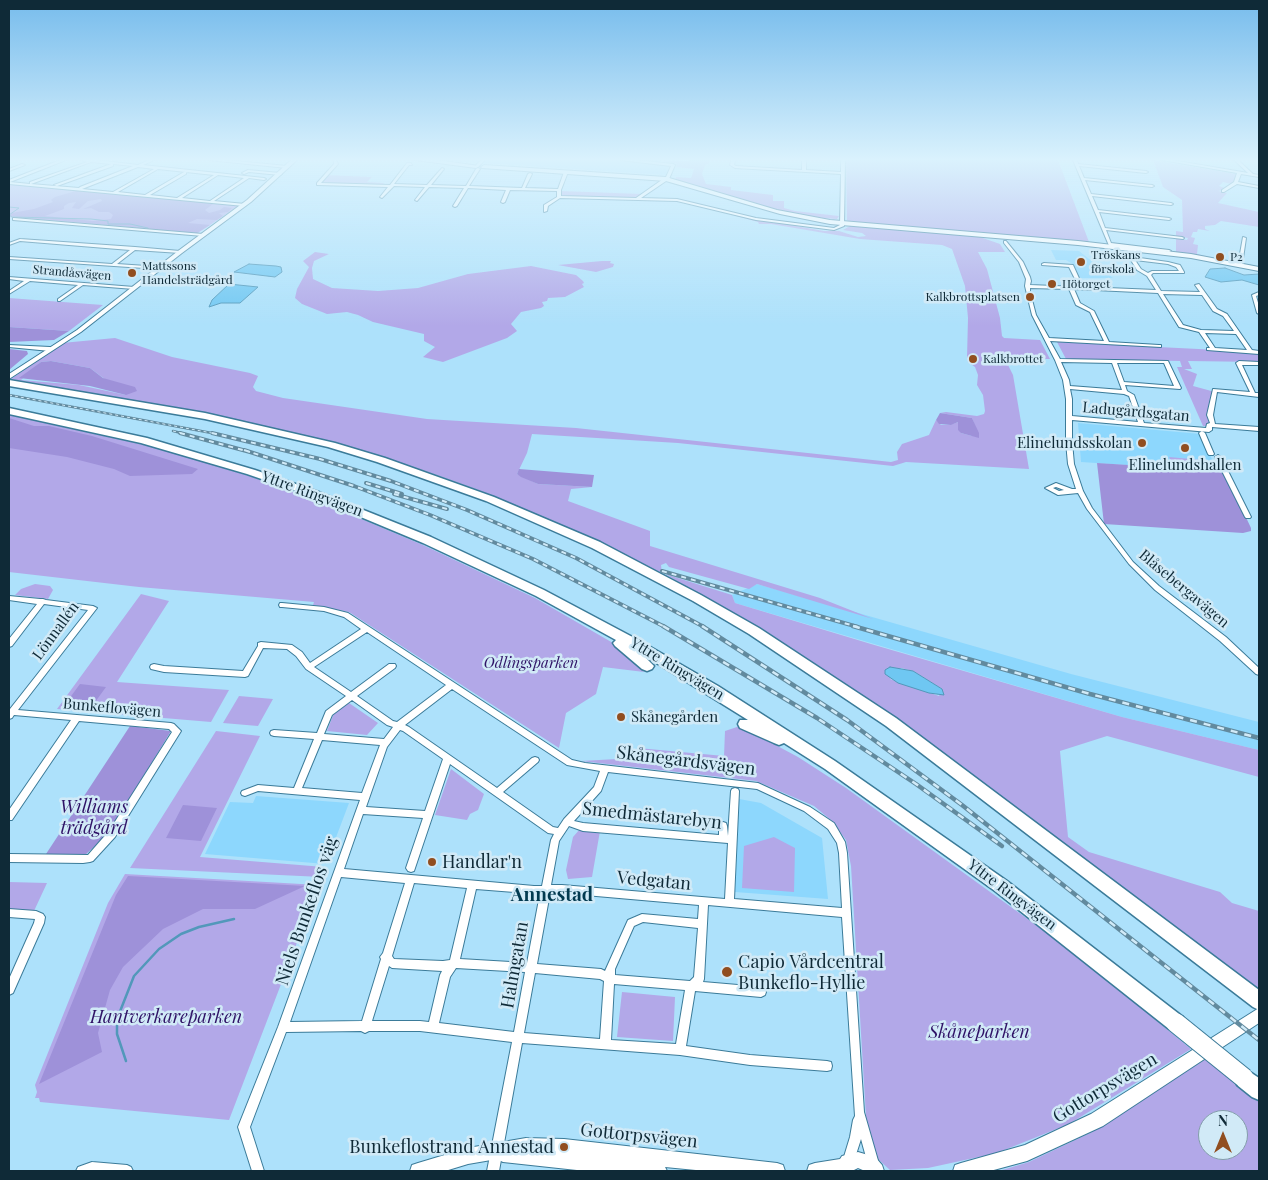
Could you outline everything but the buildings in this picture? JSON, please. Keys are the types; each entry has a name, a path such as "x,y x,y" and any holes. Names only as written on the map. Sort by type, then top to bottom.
{"highway":[{"path":"12,382 205,416 331,445 381,460 490,499 596,546 697,598 754,631 875,711 973,782 1259,1001"},
{"name":"Yttre Ringvägen","path":"9,411 143,440 312,493 427,540 588,619 713,690 830,765 1001,886 1176,1022 1252,1084"},
{"path":"588,619 647,666"},
{"path":"745,724 830,765"}],"main road":[{"path":"12,382 50,349 79,331 178,251 230,215"},
{"path":"789,215 814,222 901,226 976,233 1003,240 1111,245 1259,269"},
{"name":"Gottorpsvägen","path":"960,1171 1027,1153 1097,1120 1259,1015"},
{"name":"Gottorpsvägen","path":"418,1171 468,1156 498,1153 526,1146 564,1147 777,1171"},
{"name":"Gottorpsvägen","path":"498,1153 659,1171"},
{"path":"815,1171 845,1167 862,1160 875,1170"}],"street":[{"path":"740,215 826,229 840,228 842,215"},
{"path":"1098,215 1111,245 1169,251"},
{"path":"1133,215 1169,219"},
{"path":"14,219 201,235"},
{"path":"1104,230 1182,238"},
{"path":"1240,265 1244,238"},
{"path":"9,244 20,240 178,251"},
{"name":"Blåsebergavägen","path":"1003,240 1028,277 1034,315 1058,360 1067,387 1070,418 1069,452 1080,491 1099,524 1131,563 1157,588 1223,639 1259,672"},
{"name":"Blåsebergavägen","path":"1014,255 1012,247 1016,241"},
{"path":"113,264 135,248"},
{"path":"1130,249 1132,258 1140,272 1149,275 1181,326 1201,331 1238,333"},
{"path":"9,258 157,268"},
{"path":"1132,258 1169,263 1178,266 1182,272 1178,274 1152,272 1149,275"},
{"path":"1044,264 1070,266 1082,289"},
{"name":"Strandåsvägen","path":"9,278 133,288"},
{"path":"9,292 28,279"},
{"path":"60,300 82,284"},
{"path":"1198,285 1215,310 1225,315 1250,352"},
{"path":"1029,286 1204,294"},
{"path":"1071,288 1078,304 1092,311 1107,343"},
{"path":"1259,293 1254,295 1259,313"},
{"path":"1201,331 1211,349 1259,352"},
{"path":"1047,339 1158,346"},
{"path":"9,346 50,349"},
{"path":"1058,360 1166,362 1178,388 1122,383"},
{"path":"1114,361 1125,392"},
{"path":"1256,394 1239,363 1259,363"},
{"path":"1067,387 1125,392 1131,395 1142,425"},
{"path":"1213,425 1210,415 1215,390 1256,394"},
{"name":"Ladugårdsgatan","path":"1070,418 1201,431 1212,454"},
{"path":"1201,431 1209,430 1209,425 1259,429"},
{"path":"1218,457 1248,517"},
{"path":"1071,491 1080,491"},
{"name":"Lönnallén","path":"9,598 90,607 93,610 10,714"},
{"path":"9,644 44,601"},
{"name":"Skånegårdsvägen","path":"282,605 324,608 346,615 450,686 570,763 605,769 758,786 807,809 831,826 841,842 844,868 859,1112 856,1137 845,1167"},
{"path":"309,667 366,629"},
{"path":"154,667 245,674 260,647 289,648 299,654 309,667 390,723 398,726 550,830 559,832"},
{"path":"297,791 329,713 392,666"},
{"name":"Niels Bunkeflos väg","path":"258,1171 244,1127 340,874 341,862 385,742 398,726 450,686"},
{"name":"Bunkeflovägen","path":"9,858 83,860 90,858 112,834 177,731 171,726 10,714"},
{"path":"9,817 77,718"},
{"path":"274,733 385,742"},
{"path":"411,868 447,759"},
{"path":"497,793 535,760"},
{"name":"Halmgatan","path":"493,1171 498,1153 530,968 555,840 567,822 598,789 605,769"},
{"path":"245,793 258,788 365,797"},
{"path":"729,903 735,791"},
{"path":"360,810 428,815"},
{"name":"Smedmästarebyn","path":"567,822 583,827 733,840"},
{"path":"723,826 723,839"},
{"name":"Vedgatan","path":"340,874 846,913"},
{"path":"366,1028 385,957 410,880"},
{"path":"433,1028 445,974 454,963 472,885"},
{"path":"680,1050 691,987 699,979 704,901"},
{"path":"9,913 40,917 9,990"},
{"path":"605,1045 610,969 627,930 636,919 702,924"},
{"path":"385,957 392,962 443,966 454,963 530,968 601,974 610,979 762,992"},
{"path":"283,1027 366,1028 420,1026 519,1038 680,1050 750,1060 827,1066"},
{"name":"Skånegårdsvägen","path":"859,1112 875,1170"},
{"path":"82,1171 92,1168 127,1171"}],"shaded area":[{"name":"Tröskans förskola","path":"1051,250 1079,251 1113,278 1079,278 1074,265 1066,260 1056,260"},
{"path":"249,264 281,267 282,272 275,277 234,272"},
{"path":"1225,268 1244,275 1259,274 1259,285 1242,280 1221,282 1205,277 1210,269"},
{"path":"229,284 258,287 240,303 221,303 209,307 212,300"},
{"name":"Elinelundsskolan","path":"1078,423 1201,434 1217,471 1081,462"},
{"path":"757,584 1071,674 1259,722 1259,750 1122,717 735,603 732,595"},
{"path":"890,667 913,671 942,689 944,695 929,693 898,683 885,674 885,670"},
{"path":"256,796 349,803 326,864 205,854 230,802 253,803"},
{"path":"739,799 761,803 822,838 828,899 735,892"}],"green space":[{"path":"9,215 225,215 198,233 9,217"},
{"path":"48,215 45,216 93,221 111,219 113,215 223,216 217,220 197,219 188,223 210,225 197,233 9,216"},
{"path":"733,215 824,231 839,231 858,237 866,236 862,233 843,230 850,226 977,236 1000,244 1005,252 978,252 987,269 1000,318 1002,336 1004,338 1040,340 1050,359 1005,359 1013,375 1029,469 906,462 893,466 678,443 532,434 527,453 517,474 538,484 592,487 571,489 568,501 650,531 650,546 820,598 873,619 757,584 749,589 669,567 666,563 661,565 662,573 562,525 481,491 428,472 334,443 227,417 11,379 62,343 115,338 172,357 258,376 253,387 256,391 283,398 427,419 576,428 891,462 898,460 897,452 902,444 929,435 936,420 941,425 950,425 958,422 961,433 972,436 977,431 972,418 940,413 977,416 984,414 985,411 983,395 977,385 978,375 975,367 968,362 967,358 968,318 965,286 952,249 942,245 860,239 771,224 759,224 758,222","holes":["51,361 90,368 126,395 79,385 21,380 41,362"]},
{"path":"802,215 839,216 837,219"},
{"path":"847,215 1079,215 1089,242 851,222 847,220"},
{"path":"1182,215 1259,215 1259,227 1221,221 1215,225 1205,226 1205,229 1210,231 1198,229 1197,232 1193,232 1191,237 1195,238 1193,244 1198,245 1197,254 1205,256 1178,253 1171,251 1176,252 1176,238 1187,240 1188,238 1176,236 1176,231 1183,232"},
{"path":"315,252 329,254 314,261 312,268 313,279 332,288 378,291 418,288 468,274 531,266 576,275 583,281 584,287 565,297 548,298 547,301 542,302 544,306 541,308 521,312 511,324 517,331 507,338 443,362 423,357 435,347 424,341 424,334 373,322 347,312 327,314 302,304 295,298 297,289 309,267 303,261"},
{"path":"611,261 610,263 614,264 613,267 596,272 558,265"},
{"path":"9,298 103,305 69,331 9,327"},
{"path":"9,327 69,331 54,340 9,342"},
{"path":"1057,342 1259,352 1259,362 1188,361 1192,369 1184,369 1197,374 1193,386 1215,392 1210,406 1213,426 1203,426 1177,367 1182,367 1180,361 1066,359"},
{"path":"9,349 27,351 28,354 9,370"},
{"path":"51,361 90,368 103,378 135,387 137,391 126,395 90,386 19,378 41,362"},
{"path":"940,413 972,418 979,433 979,438 961,433 958,430 958,422 951,425 939,424 936,420"},
{"name":"Odlingsparken","path":"9,415 154,447 252,477 321,502 423,545 535,598 613,643 644,672 603,667 596,694 566,713 559,748 349,612 313,605 314,602 139,587 9,572"},
{"path":"9,418 34,426 49,426 92,436 198,469 192,474 130,476 114,469 67,457 9,448"},
{"path":"1169,457 1202,460 1207,469 1174,466"},
{"path":"1097,463 1224,471 1251,531 1243,533 1104,524"},
{"path":"519,469 594,475 592,487 538,484 517,474"},
{"path":"665,574 732,595 735,603 871,644 1122,717 1259,750 1259,777 1107,736 1060,751 1068,837 1089,852 1220,892 1232,903 1259,911 1259,992 903,723 796,651","holes":["901,668 913,671 942,689 939,696 890,679"]},
{"path":"35,584 50,586 53,590 48,599 15,595 21,589"},
{"path":"141,594 169,601 117,682 229,690 211,722 57,709"},
{"path":"80,684 106,687 90,709 63,707"},
{"path":"239,696 273,699 258,726 223,723"},
{"path":"349,703 378,723 367,735 327,731 334,713"},
{"name":"Williams trädgård","path":"130,726 171,731 109,833 84,856 46,854"},
{"name":"Skåneparken","path":"740,726 798,757 846,788 1072,951 1191,1049 1069,1124 997,1153 928,1168 890,1170 868,1150 851,866 846,840 832,821 814,806 756,781 581,761 635,758 638,748 724,756 725,731"},
{"path":"216,731 260,736 200,857 324,867 322,877 130,868"},
{"path":"451,769 484,794 478,810 470,814 467,820 435,815"},
{"path":"183,805 217,808 201,841 166,838"},
{"path":"580,829 600,831 592,877 568,879 566,870 573,837"},
{"path":"774,837 795,848 794,892 742,888 744,846"},
{"name":"Hantverkareparken","path":"125,874 319,885 229,1120 40,1102 39,1098 35,1098 37,1092 35,1085 108,903"},
{"path":"128,876 305,886 255,909 203,909 163,929 123,967 110,990 98,1033 102,1052 39,1084 116,895"},
{"path":"9,882 47,883 34,911 9,910"},
{"path":"622,992 675,997 673,1041 617,1037"},
{"path":"1207,1058 1259,1100 1259,1171 999,1171 1029,1162 1092,1132"}],"waterway":[{"path":"9,215 12,217 91,219 108,221 108,224 130,224 148,228"},
{"path":"126,1061 117,1034 117,1019 134,976 159,949 181,934 199,927 234,919"}],"railway":[{"path":"9,395 213,433"},
{"path":"173,431 185,434"},
{"path":"180,433 250,452"},
{"path":"213,433 320,459 391,481 467,510 576,558 704,627"},
{"path":"244,450 354,486 430,515 533,559 665,627"},
{"path":"366,483 402,494"},
{"path":"394,494 447,509"},
{"path":"662,571 858,627"},
{"path":"663,626 817,718 916,784 1002,846"},
{"path":"702,626 847,720 962,805 1259,1040"},
{"path":"853,626 1090,694 1259,738"}],"place":[{"name":"P2","path":"1220,257"},
{"name":"Tröskans förskola","path":"1081,262"},
{"name":"Mattssons Handelsträdgård","path":"132,273"},
{"name":"Hötorget","path":"1052,284"},
{"name":"Kalkbrottsplatsen","path":"1030,297"},
{"name":"Kalkbrottet","path":"973,359"},
{"name":"Elinelundsskolan","path":"1142,443"},
{"name":"Elinelundshallen","path":"1185,448"},
{"name":"Skånegården","path":"621,717"},
{"name":"Handlar'n","path":"432,862"},
{"name":"Capio Vårdcentral Bunkeflo-Hyllie","path":"727,972"},
{"name":"Bunkeflostrand Annestad","path":"564,1147"}],"district":[{"name":"Annestad","path":"552,895"}]}
